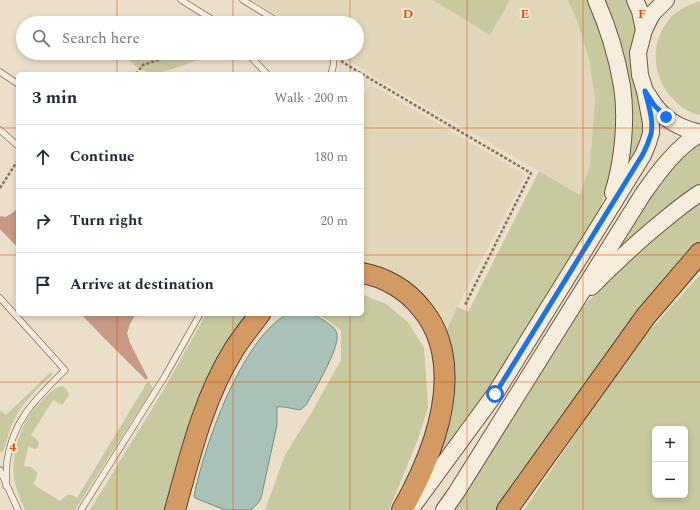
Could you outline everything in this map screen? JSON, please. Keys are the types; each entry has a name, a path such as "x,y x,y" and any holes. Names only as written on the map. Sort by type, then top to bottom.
{"highway":[{"path":"507,510 646,316 700,253"},
{"path":"364,273 386,281 404,291 416,302 425,312 435,329 440,342 443,358 445,378 444,399 438,425 423,468 413,491 402,510"},
{"path":"175,510 206,405 233,351 259,316"}],"main road":[{"path":"596,0 605,23 622,86 624,117 623,149 617,180 606,215"},
{"path":"635,0 640,11 644,30"},
{"path":"410,510 495,394 643,154 650,138 651,123 645,91 640,75 638,53 644,30 652,14 666,0"},
{"path":"645,91 654,105 666,117 682,127 700,134"},
{"path":"444,510 622,225 656,176 677,152 692,138 700,134"},
{"path":"568,312 616,263 654,229 700,193"}],"lane":[{"path":"181,0 207,16"},
{"path":"243,0 269,16"},
{"path":"254,60 265,72"},
{"path":"332,72 334,60"},
{"path":"0,72 16,83"},
{"path":"0,130 16,144"},
{"path":"0,298 16,316"},
{"path":"6,486 7,461 12,441 21,420 36,400 65,370 16,316"},
{"path":"81,510 165,376 199,316"},
{"path":"0,470 18,510"}],"path":[{"path":"138,72 143,65 158,60"},
{"path":"339,60 359,72"},
{"path":"364,75 531,173 465,305"},
{"path":"0,188 16,163"}],"shaded area":[{"path":"252,0 433,0 490,35 510,0 568,0 577,21 589,59 595,99 590,165 581,195 379,80 348,60 364,60 364,16 278,16"},
{"path":"370,84 526,175 457,307 445,335 364,269 364,94"},
{"path":"284,316 317,316 335,330 337,340 335,349 326,370 306,405 300,410 277,407 277,425 261,498 258,503 249,510 225,510 195,498 194,496 199,475 206,450 227,396 254,346 270,327"}],"green space":[{"path":"433,0 510,0 490,35"},
{"path":"568,0 590,0 600,24 616,87 618,116 615,148 609,177 599,212 490,390 431,474 445,335 457,307 468,312 539,171 580,195 590,165 595,99 589,59 577,21"},
{"path":"601,0 629,0 636,12 647,132 623,178 627,150"},
{"path":"700,1 700,115 684,109 665,89 657,69 656,58 659,37 664,26 671,17 685,7"},
{"path":"129,60 196,60 176,68 157,72 148,72 139,69"},
{"path":"700,142 700,185 684,195 599,275 648,198 682,156"},
{"path":"700,202 700,244 500,510 455,510 574,317 629,261 679,216"},
{"path":"700,275 700,510 524,510 635,347"},
{"path":"364,295 386,304 408,322 424,348 428,408 418,439 389,510 265,510 285,455 313,410 341,360 341,331 320,316 364,316"},
{"path":"205,316 252,316 167,510 90,510 163,391"},
{"path":"51,372 53,374 21,408 12,425 4,449 0,452 0,410 6,415"},
{"path":"148,381 153,388 75,510 25,510 18,494 14,478 13,470 15,453 23,427 31,413 50,392 63,386 69,395 62,405 53,400 31,435 39,442 38,447 36,449 28,447 24,466 31,467 37,472 37,476 33,484 60,501 70,494 77,498"}],"building":[{"path":"16,210 16,246 0,229 0,216 5,217"},
{"path":"83,316 135,316 127,333 130,343 148,378 146,380"}],"route":[{"path":"495,394 643,154 651,133 650,111 645,91 654,105 666,117"}]}
